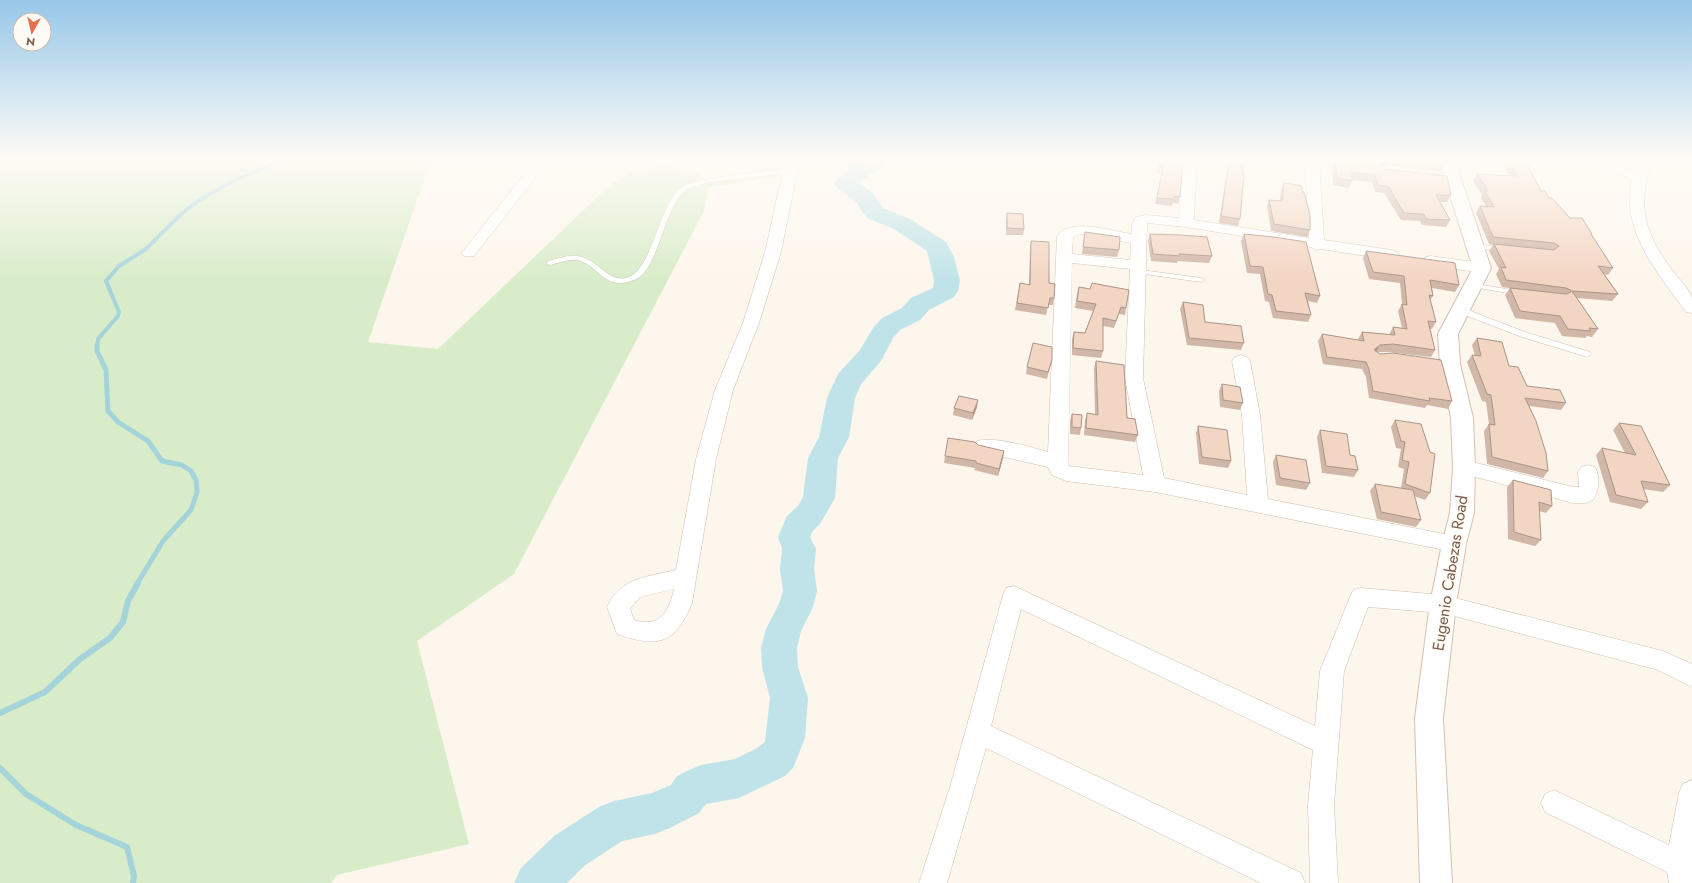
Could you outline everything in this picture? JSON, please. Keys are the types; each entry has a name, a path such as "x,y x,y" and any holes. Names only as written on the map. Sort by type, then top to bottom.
{"street":[{"path":"469,253 511,199"},
{"path":"686,577 706,459 724,390 751,322 773,252 784,199"},
{"path":"1186,223 1187,199"},
{"path":"1314,199 1317,245"},
{"path":"1419,259 1477,277 1472,246 1456,199"},
{"path":"1636,199 1643,236 1665,272 1692,308"},
{"path":"1155,484 1134,378 1138,240 1139,224 1141,220 1146,219 1186,223 1317,245 1403,257"},
{"path":"1138,240 1075,230 1065,236 1057,462 1060,470 1066,474 1155,484 1454,544"},
{"path":"1064,258 1137,268"},
{"name":"Eugenio Cabezas Road","path":"1436,883 1429,718 1443,604 1454,544 1462,513 1464,467 1462,418 1446,363 1448,334 1477,277"},
{"path":"1242,361 1251,415 1258,505"},
{"path":"984,446 1020,452 1057,462"},
{"path":"1464,467 1573,495 1586,495 1588,488 1588,472"},
{"path":"933,883 963,787 1014,595 1326,744"},
{"path":"1324,883 1321,805 1332,671 1361,597 1443,604 1663,661 1692,676"},
{"path":"978,732 1291,883"},
{"path":"1554,804 1681,874 1692,793"}],"lane":[{"path":"550,263 577,258 584,260 604,276 612,279 619,280 634,278 644,266 675,199"},
{"path":"1472,246 1511,249"},
{"path":"1137,268 1201,280"},
{"path":"1477,277 1508,292 1531,295"},
{"path":"1460,310 1522,334 1587,354"}],"green space":[{"path":"0,199 417,199 368,342 438,349 595,199 706,199 704,211 514,574 417,641 469,844 337,875 331,883 0,883"}],"building":[{"path":"1224,199 1242,199 1240,219 1221,216"},
{"path":"1282,199 1306,199 1310,215 1310,230 1274,224 1269,200 1282,201"},
{"path":"1396,199 1438,199 1450,220 1426,219 1424,214 1404,213"},
{"path":"1490,199 1553,199 1570,218 1582,218 1613,268 1598,266 1618,294 1572,291 1598,329 1589,328 1591,331 1568,329 1560,316 1520,311 1510,288 1566,294 1571,292 1571,290 1566,288 1506,280 1501,267 1506,268 1494,244 1554,250 1559,246 1554,243 1493,237 1480,206 1494,207"},
{"path":"1007,213 1023,214 1024,229 1007,228"},
{"path":"1085,232 1120,237 1119,250 1083,247"},
{"path":"1150,234 1207,237 1212,256 1153,254"},
{"path":"1244,234 1306,242 1320,296 1305,293 1311,315 1276,311 1272,295 1268,294 1263,267 1250,266"},
{"path":"1031,241 1049,242 1049,283 1055,284 1054,298 1050,298 1048,308 1017,303 1020,283 1030,285"},
{"path":"1366,251 1455,263 1459,285 1430,280 1433,296 1429,295 1436,322 1428,321 1435,350 1393,344 1380,345 1374,350 1380,354 1393,353 1441,360 1452,401 1429,398 1430,401 1373,391 1369,369 1366,362 1327,357 1322,334 1364,341 1362,332 1395,335 1393,327 1407,329 1402,304 1407,305 1404,276 1373,272"},
{"path":"1092,283 1129,290 1126,308 1121,307 1116,321 1103,318 1103,351 1073,348 1074,332 1085,333 1096,304 1077,301 1079,287 1090,289"},
{"path":"1183,302 1203,305 1205,322 1241,326 1244,343 1189,338"},
{"path":"1477,338 1502,342 1509,366 1518,367 1527,386 1560,390 1566,403 1525,398 1536,421 1546,453 1548,471 1492,457 1489,424 1495,425 1491,395 1487,394 1472,355 1481,356"},
{"path":"1033,343 1052,347 1052,360 1048,372 1027,367"},
{"path":"1096,361 1124,365 1127,418 1135,419 1138,435 1086,428 1087,413 1098,415"},
{"path":"1222,384 1240,387 1243,403 1223,400"},
{"path":"959,396 978,400 973,413 954,408"},
{"path":"1072,414 1082,415 1081,428 1072,427"},
{"path":"1395,420 1421,424 1430,452 1435,454 1430,493 1405,484 1409,462 1402,460 1405,442 1401,441"},
{"path":"1619,423 1641,426 1670,485 1641,481 1648,502 1616,495 1602,448 1636,455"},
{"path":"1198,426 1227,430 1231,461 1202,457"},
{"path":"1320,430 1347,434 1350,455 1355,456 1358,470 1326,466"},
{"path":"948,438 975,442 978,445 1004,451 999,469 976,463 976,461 945,456"},
{"path":"1276,455 1306,460 1310,483 1280,478"},
{"path":"1513,480 1551,490 1552,506 1539,502 1541,540 1514,532"},
{"path":"1375,484 1413,490 1421,520 1381,512"}],"waterway":[{"path":"97,346 98,339 118,316 119,312 106,281 119,266 146,249 179,216 200,199"},
{"path":"536,883 569,851 614,822 655,813 685,799 691,790 701,785 739,778 771,762 779,755 786,738 789,698 780,667 779,648 784,629 796,607 800,591 797,569 799,549 794,537 798,525 809,515 819,498 823,458 834,437 841,398 848,381 871,355 882,334 891,324 911,314 920,304 945,291 947,280 942,257 937,247 902,224 875,213 867,204 865,199"},
{"path":"97,346 97,351 106,370 108,411 118,422 148,441 162,461 182,465 191,471 196,480 197,492 191,510 163,541 137,584"},
{"path":"0,713 45,692 80,659 110,638 123,622 128,601 138,583"},
{"path":"0,768 26,794 76,825 127,847 134,876 133,883"}]}
